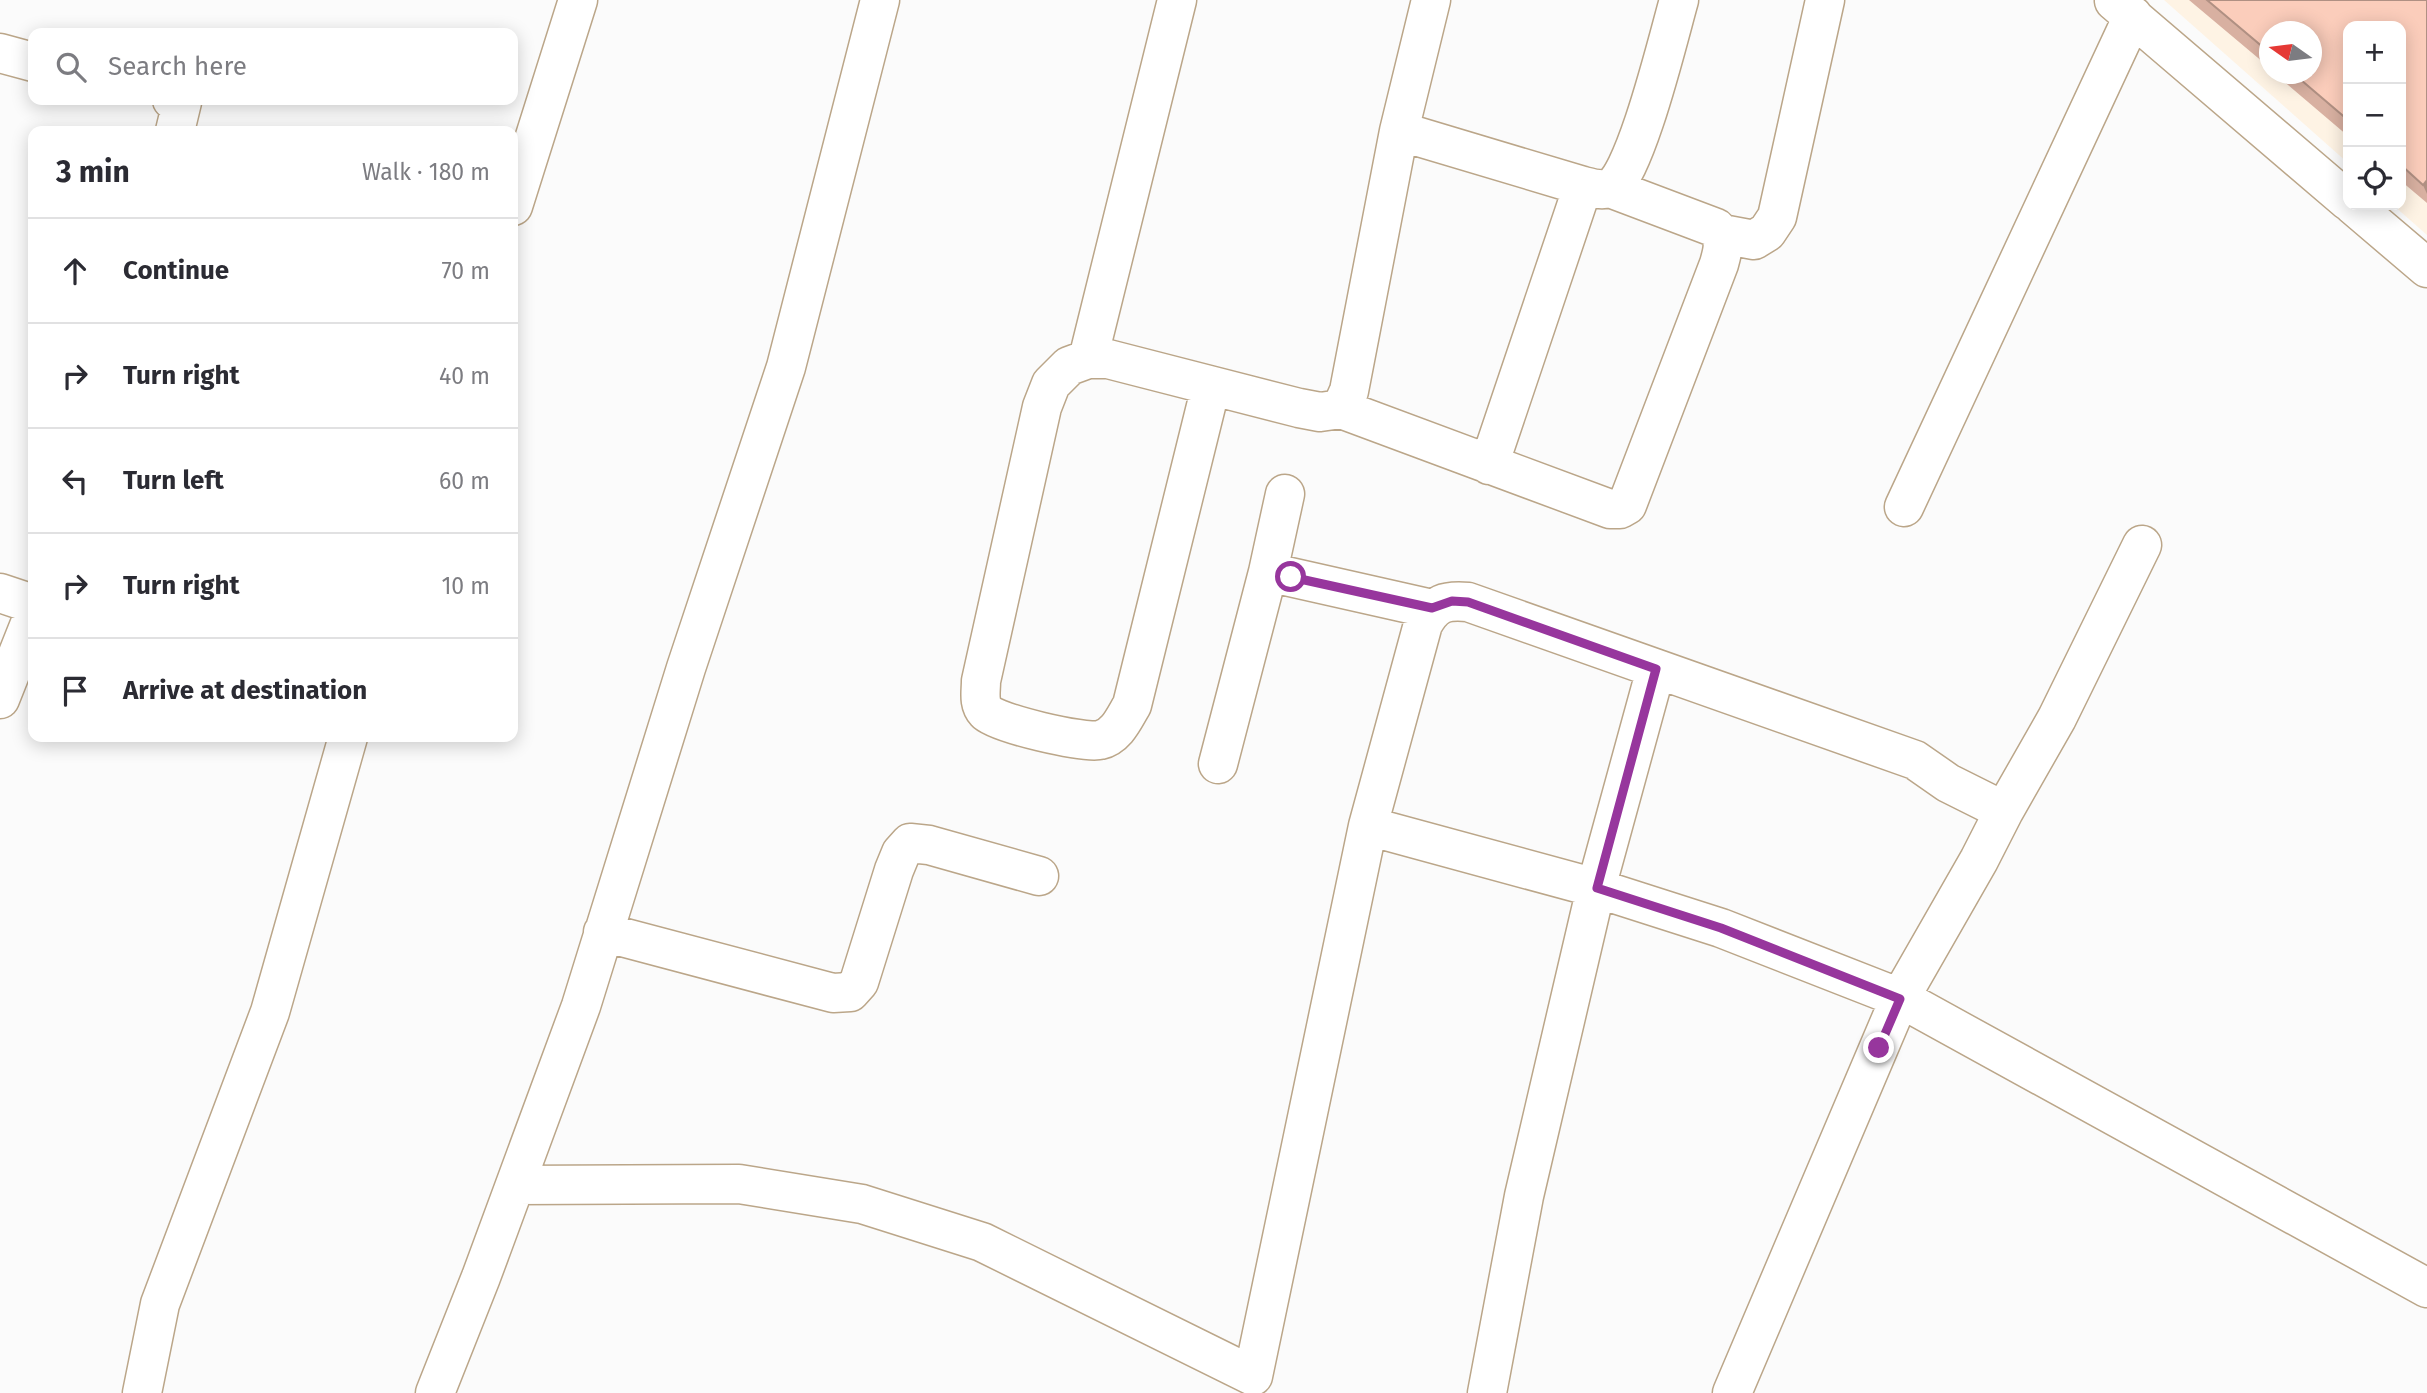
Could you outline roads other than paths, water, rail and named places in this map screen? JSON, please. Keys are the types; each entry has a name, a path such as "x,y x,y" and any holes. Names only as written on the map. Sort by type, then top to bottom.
{"street":[{"path":"518,190 578,0"},
{"path":"435,1393 581,1006 686,668 786,367 880,0"},
{"path":"1088,359 1177,0"},
{"path":"1341,409 1349,391 1399,131 1431,0"},
{"path":"1597,187 1619,181 1626,170 1642,127 1679,0"},
{"path":"1722,234 1754,240 1767,232 1777,217 1825,0"},
{"path":"1904,508 2133,7 2343,196"},
{"path":"0,53 28,61"},
{"path":"176,126 181,105"},
{"path":"1211,386 1132,705 1117,730 1101,740 1075,740 987,714 980,701 981,681 1042,407 1051,384 1069,366 1088,359 1108,359 1320,412 1341,409 1610,509 1620,509 1627,505 1719,264 1724,243 1722,234 1716,228 1597,187 1399,131"},
{"path":"1489,465 1597,187"},
{"path":"2359,210 2427,268"},
{"path":"1218,764 1268,572 1285,494"},
{"path":"1732,1393 1900,999 2057,718 2142,545"},
{"path":"1268,572 1432,608 1452,601 1468,602 1915,760 1948,783 2004,811"},
{"path":"0,593 28,602"},
{"path":"515,1185 739,1184 862,1204 982,1242 1251,1384 1368,826 1423,624 1432,608"},
{"path":"0,699 28,629"},
{"path":"1487,1393 1524,1196 1597,888 1656,669"},
{"path":"142,1393 160,1304 270,1012 347,742"},
{"path":"1368,826 1597,888 1721,928 1900,999 2427,1288"},
{"path":"603,932 833,993 850,992 859,982 897,862 909,843 929,845 1039,876"}]}
